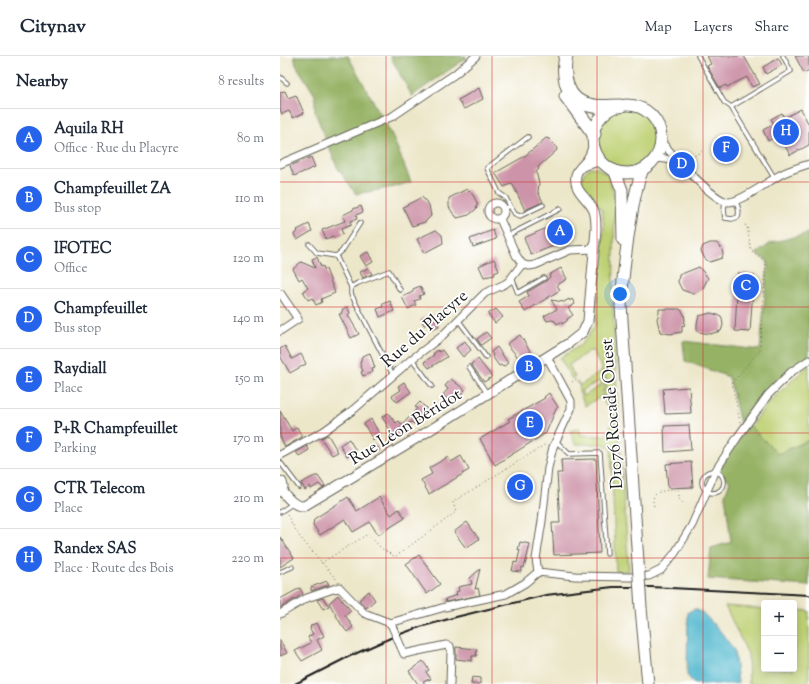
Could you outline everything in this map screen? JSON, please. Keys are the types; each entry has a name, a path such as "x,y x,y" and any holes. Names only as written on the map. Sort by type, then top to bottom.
{"highway":[{"path":"560,56 558,68 560,84 566,97 594,140"},
{"path":"566,56 565,79 567,86 578,101 590,106 620,106"}],"main road":[{"path":"631,105 641,108 650,114 657,122 660,132 661,142 659,151 655,158 643,169 634,172 624,173 614,170 602,162 597,154 594,140 597,124 602,116 611,109 620,106 631,105"},
{"path":"624,265 638,181 643,169"},
{"path":"614,170 622,190 623,199 622,224 624,265"},
{"name":"D1076 Rocade Ouest","path":"624,265 621,305 638,562 648,684"}],"street":[{"path":"280,164 393,116 455,74 476,56"},
{"path":"581,166 589,158 594,140"},
{"path":"661,142 685,162 708,190 725,202 736,201 781,175 809,164"},
{"path":"655,158 685,162"},
{"path":"581,166 595,162 602,162"},
{"name":"Rue Léon Béridot","path":"293,503 299,506 308,504 488,394 578,337 583,332 587,326 591,293 596,217 594,210 580,195 576,184 577,173 581,166"},
{"path":"495,203 507,207 500,219 491,218 488,214 488,208 492,204 495,203"},
{"path":"500,219 516,255 522,264 529,266 535,265 570,250 594,249"},
{"name":"Rue du Placyre","path":"280,455 324,431 353,410 459,321 484,293 505,284 512,278 522,264"},
{"path":"280,331 298,319 281,294"},
{"path":"538,572 536,559 548,468 553,447 571,409 571,401 547,357"},
{"path":"280,614 307,598 339,587 364,613 391,624 445,607 506,594 525,584 538,572 575,576 628,577 649,576 654,574 660,570 675,553 692,525 716,472 768,395 791,372 809,360"},
{"path":"280,481 283,486 280,491 293,503"},
{"path":"391,624 404,654 446,645 450,646 450,684"}],"lane":[{"path":"698,56 724,102 731,107 775,179"},
{"path":"731,107 791,71 783,56"},
{"path":"280,77 287,83"},
{"path":"528,137 487,168 499,193 506,198 507,207 515,214 520,216 543,205"},
{"path":"725,202 725,218 732,219 738,217 739,213 736,201"},
{"path":"507,236 560,209"},
{"path":"309,244 317,253 336,256 342,251 360,223"},
{"path":"336,256 351,287 352,294 393,375"},
{"path":"351,287 389,271 400,290"},
{"path":"512,278 518,293 544,278"},
{"path":"459,321 486,357"},
{"path":"412,359 432,386"},
{"path":"469,367 488,394"},
{"path":"557,439 569,454 600,453 607,554"},
{"path":"280,462 299,487"},
{"path":"707,491 710,493 718,492 723,487 724,483 722,476 716,472"},
{"path":"280,512 293,503"},
{"path":"280,572 292,567"}],"path":[{"path":"685,162 702,150"},
{"path":"742,432 732,383 760,350 766,262 752,250 748,226 743,224"},
{"path":"572,382 578,378"},
{"path":"321,563 368,534 381,548 395,557 456,512 453,502 557,439"},
{"path":"679,487 679,499 683,503"},
{"path":"654,506 653,499 656,493 679,490"},
{"path":"283,509 299,536 340,583 339,587"}],"green space":[{"path":"294,56 348,56 392,135 411,182 394,187 356,194 337,167 315,112 315,95 296,65"},
{"path":"390,56 466,56 466,58 412,96"},
{"path":"627,108 643,113 648,117 652,122 657,138 652,154 648,159 643,163 627,168 611,163 606,159 602,154 597,138 602,122 606,117 611,113"},
{"path":"591,167 598,168 609,176 615,199 613,307 618,416 629,571 616,571 611,449 604,444 575,444 570,431 579,428 581,435 605,436 613,421 612,414 603,401 607,380 593,351 589,351 569,365 575,377 572,379 560,358 582,344 595,326 604,226 602,209 581,187 584,173"},
{"path":"809,233 809,359 785,375 748,424 778,454 809,440 809,586 708,579 711,548 731,542 725,495 730,481 716,470 742,432 729,377 685,361 683,341 760,350 768,261 756,254 771,243"},
{"path":"809,365 809,440 778,454 751,427 767,404"},
{"path":"602,371 605,380 602,396 585,406 578,389 580,387 576,381 581,385","holes":["599,381 601,385 584,396 581,391"]},
{"path":"725,606 761,609 761,672 797,672 797,610 809,611 809,684 749,684 748,654"}],"water":[{"path":"695,609 703,613 721,632 734,650 738,683 694,684 687,675 688,612"}],"building":[{"path":"707,56 744,56 760,84 752,87 747,77 727,87 726,85 720,88 707,66 711,64"},
{"path":"795,56 809,56 809,70 804,73"},
{"path":"778,58 782,65 766,74 763,67"},
{"path":"479,88 483,99 464,109 458,100"},
{"path":"285,91 288,98 296,95 304,113 293,118 289,111 282,114 280,109 280,92"},
{"path":"801,109 809,125 809,145 790,155 779,135 768,141 763,130 774,124 771,119 782,113 784,118"},
{"path":"546,138 556,146 557,150 538,167 539,169 536,172 539,183 538,192 543,202 525,210 512,183 504,187 495,173 525,156"},
{"path":"311,157 315,167 294,176 290,166"},
{"path":"467,189 473,195 478,205 476,206 477,208 469,215 457,218 449,207 449,198"},
{"path":"422,197 429,205 431,216 425,222 412,226 403,207"},
{"path":"361,206 363,212 356,215 357,219 350,221 351,225 341,229 343,234 334,238 333,236 326,239 322,230 345,221 343,215"},
{"path":"560,222 568,240 531,255 524,238"},
{"path":"309,224 312,231 297,240 294,234 298,231 297,230"},
{"path":"436,230 442,235 443,243 424,253 417,239"},
{"path":"493,230 496,239 473,247 470,239"},
{"path":"710,243 717,243 722,249 722,258 710,262 705,259 701,251 703,246"},
{"path":"368,252 373,262 366,266 360,256"},
{"path":"317,257 321,267 323,266 324,269 326,269 335,293 321,299 322,302 316,305 312,298 308,300 303,291 308,288 302,278 299,280 293,269 301,262 315,268 312,259"},
{"path":"494,259 499,271 494,273 495,275 484,277 479,266"},
{"path":"699,267 708,278 703,288 694,294 682,290 678,282 679,275"},
{"path":"368,268 372,274 363,278 360,272"},
{"path":"561,268 567,279 557,285 560,290 525,312 519,302 529,296 527,292 546,281 550,277 549,275"},
{"path":"738,273 754,275 750,332 735,331"},
{"path":"420,286 424,294 419,296 420,299 414,301 416,305 408,309 402,297 413,292 413,289"},
{"path":"569,299 570,301 572,299 575,304 568,308 573,315 567,319 567,321 562,324 561,322 557,324 552,320 547,321 544,316 557,309 551,300 564,302"},
{"path":"390,301 394,311 380,317 377,309 383,307 382,304"},
{"path":"347,307 350,313 348,315 359,334 351,338 339,314 341,314 343,309"},
{"path":"496,309 503,317 495,323 488,314"},
{"path":"659,309 680,309 684,314 685,320 684,326 682,325 682,332 670,334 660,332 657,319"},
{"path":"711,313 721,316 723,325 721,331 710,334 697,331 699,316"},
{"path":"432,314 439,326 432,329 430,324 424,325 421,319"},
{"path":"486,332 491,338 481,345 477,339"},
{"path":"520,335 532,354 521,361 507,344"},
{"path":"465,341 471,350 463,357 456,348"},
{"path":"285,346 292,359 301,354 306,364 290,373 280,356 280,349"},
{"path":"497,347 508,363 503,367 501,365 499,366 492,356 493,355 491,352"},
{"path":"438,350 439,352 442,350 447,357 429,368 424,362"},
{"path":"370,353 375,368 372,369 373,372 363,376 361,372 363,371 360,364 362,356"},
{"path":"478,359 492,377 484,382 471,364"},
{"path":"451,379 465,390 459,397 454,394 449,400 443,395 448,389 445,386"},
{"path":"404,382 411,392 397,402 392,396 401,390 398,386"},
{"path":"689,387 691,413 665,414 663,389"},
{"path":"549,393 558,407 546,433 495,465 480,439 510,421 508,419 545,398 544,397"},
{"path":"420,402 428,410 414,424 411,422 400,429 401,430 394,436 382,417 388,413 396,423 399,421 402,425 414,412 417,408 415,407"},
{"path":"280,411 292,431 297,427 302,437 285,447 280,436"},
{"path":"371,419 380,435 373,440 364,424"},
{"path":"689,425 691,450 665,452 664,426"},
{"path":"328,435 338,452 332,455 321,438"},
{"path":"349,439 356,451 347,457 340,445"},
{"path":"376,445 379,450 374,454 371,448"},
{"path":"307,446 309,450 299,456 296,452"},
{"path":"461,456 469,470 429,494 421,480 432,474 429,468 448,457 451,462"},
{"path":"596,459 600,553 554,555 552,523 560,523 557,473 562,473 561,460"},
{"path":"691,462 693,487 668,488 666,464"},
{"path":"318,476 325,486 323,488 319,484 311,489 310,486 305,490 301,483"},
{"path":"522,476 526,480 531,480 530,490 524,490 516,496 508,485"},
{"path":"348,497 357,511 379,497 391,515 399,509 405,518 378,535 370,522 353,532 345,519 320,535 313,525 314,519"},
{"path":"467,522 479,539 466,548 454,532"},
{"path":"280,537 294,558 280,567"},
{"path":"520,542 530,544 526,561 521,572 512,571 514,562 517,563"},
{"path":"419,555 440,584 427,594 406,564"},
{"path":"480,569 475,589 478,588 480,595 446,602 445,599 457,595 456,592 459,591 458,587 472,584 470,578"},
{"path":"327,581 329,585 311,591 311,587"},
{"path":"300,588 303,594 280,608 280,599"},
{"path":"369,591 375,600 366,608 359,600"},
{"path":"338,595 351,611 345,615 353,627 347,632 329,603"},
{"path":"323,598 329,606 323,609 317,600"},
{"path":"317,623 324,636 317,640 322,650 302,661 295,651 311,643 308,637 313,634 310,629 311,625"},
{"path":"280,640 287,653 280,656"},
{"path":"456,647 477,649 476,656 472,656 472,661 456,659"},
{"path":"423,661 429,670 426,672 431,679 423,681 425,684 418,684 409,671"},
{"path":"472,677 480,678 480,684 471,684"}],"railway":[{"path":"295,684 348,657 395,636 420,627 546,595 613,587 651,587 809,595"}],"place":[{"name":"Randex SAS","path":"786,132"},
{"name":"P+R Champfeuillet","path":"726,149"},
{"name":"Champfeuillet","path":"682,165"},
{"name":"Aquila RH","path":"560,232"},
{"name":"IFOTEC","path":"746,287"},
{"name":"Champfeuillet ZA","path":"529,368"},
{"name":"Raydiall","path":"530,424"},
{"name":"CTR Telecom","path":"520,487"}]}
